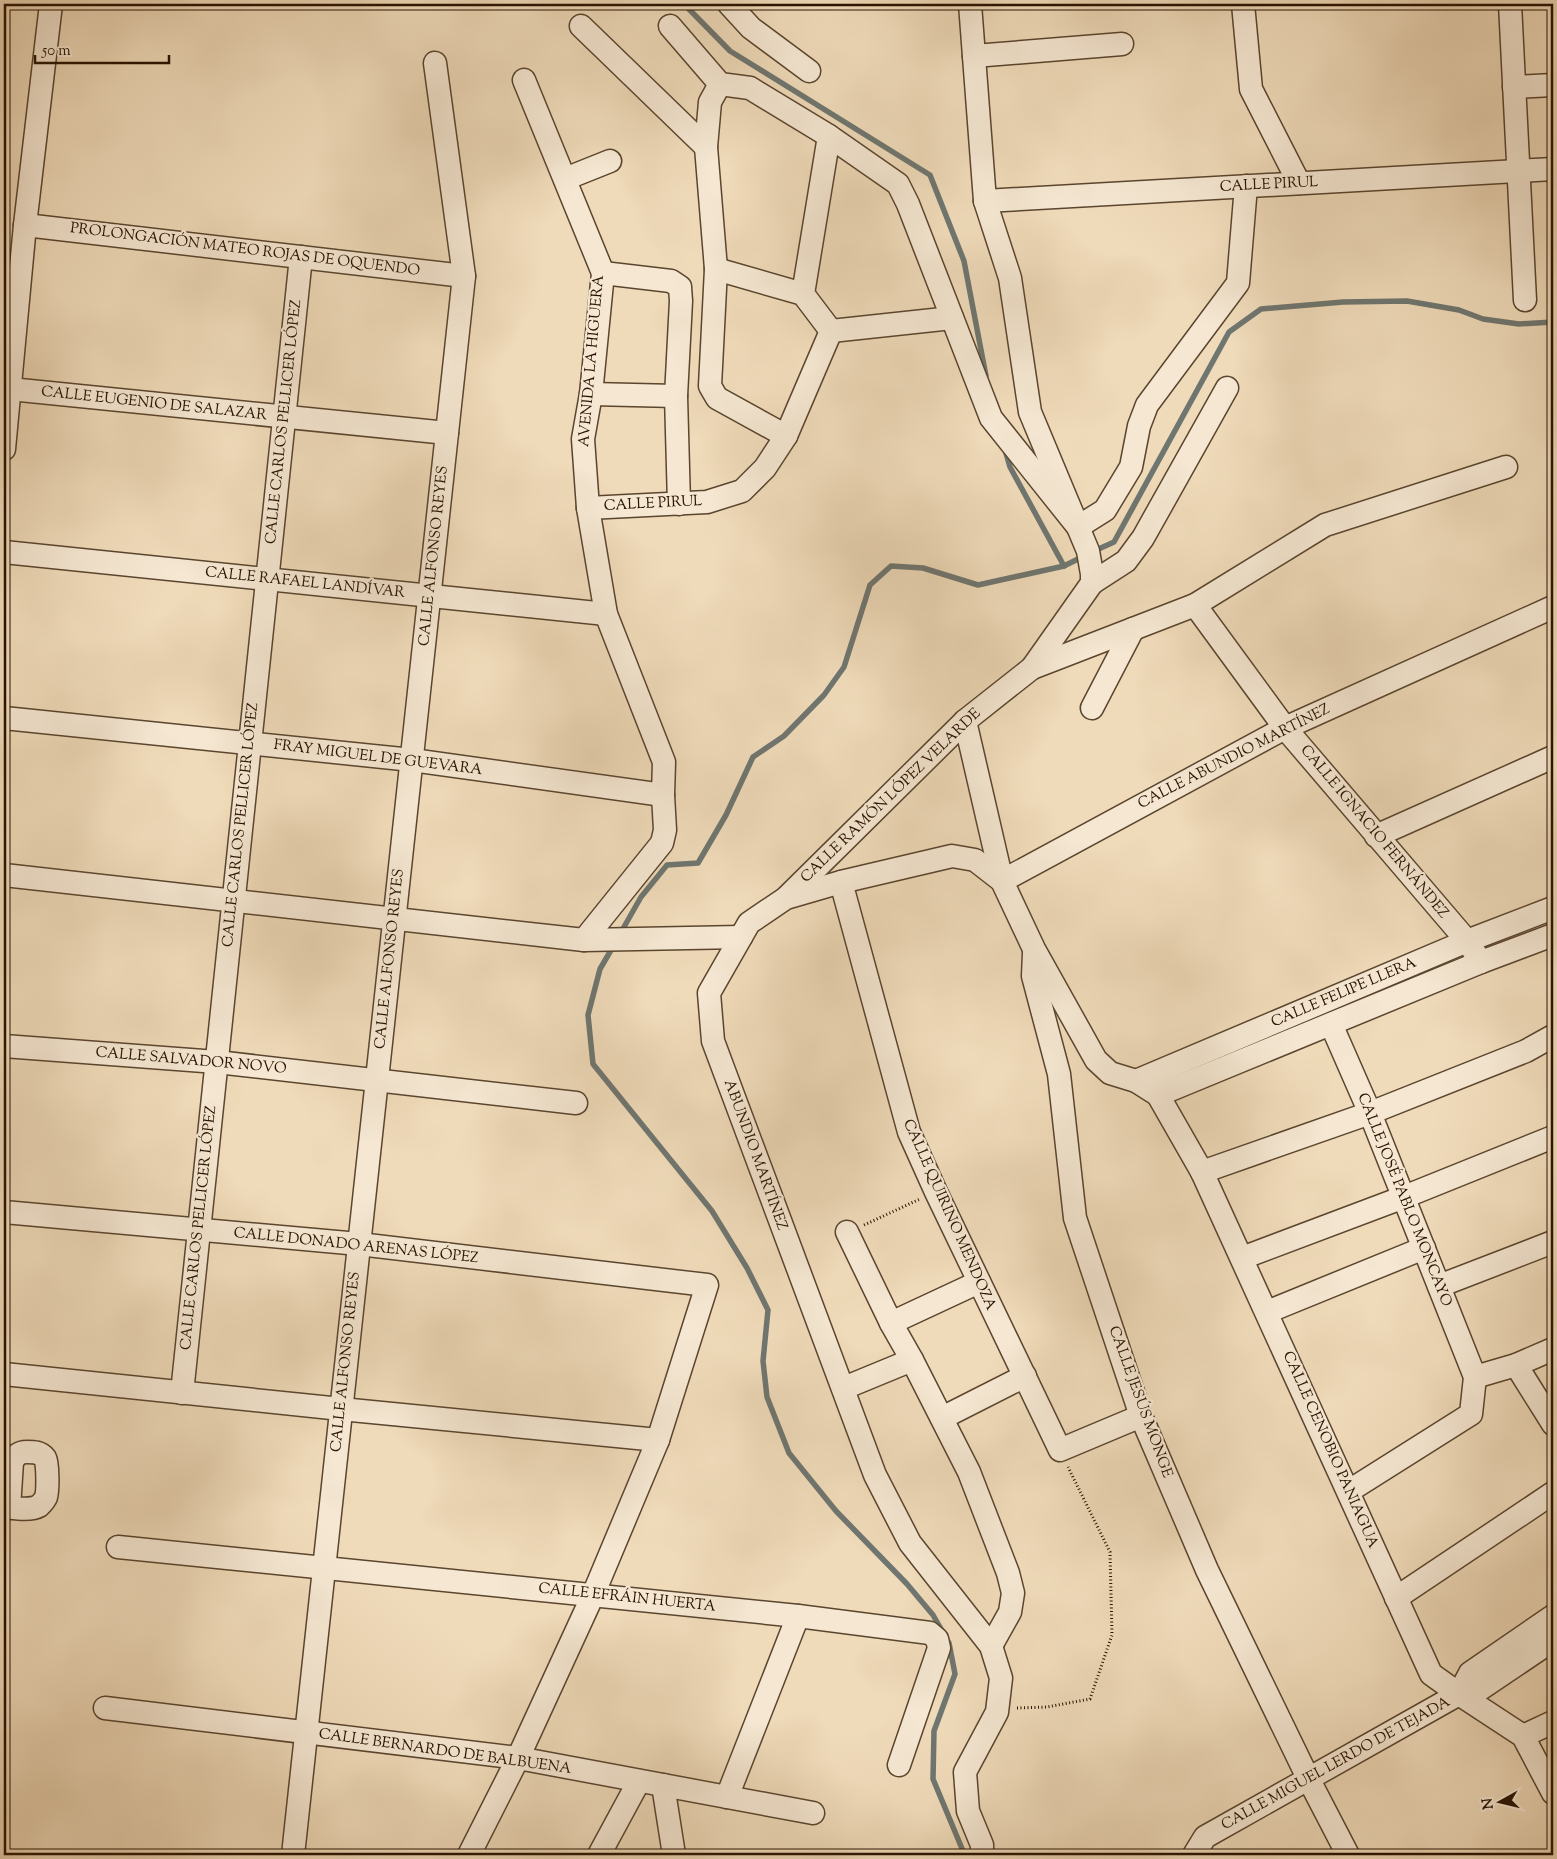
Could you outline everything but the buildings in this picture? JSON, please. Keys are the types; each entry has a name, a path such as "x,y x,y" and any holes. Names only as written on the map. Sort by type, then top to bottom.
{"street":[{"path":"4,449 25,225 51,4"},
{"path":"729,4 751,28 809,71"},
{"path":"970,4 985,201 1010,278 1030,412 1088,552 1092,578 1126,561 1143,538 1227,388"},
{"path":"1243,4 1251,89 1299,183"},
{"path":"1510,4 1525,300"},
{"path":"581,26 706,147"},
{"path":"670,26 720,84 750,88 829,136 898,184 908,204 991,418 1078,527"},
{"path":"974,56 1122,44"},
{"name":"CALLE ALFONSO REYES","path":"292,1855 464,276 435,63"},
{"name":"AVENIDA LA HIGUERA","path":"524,80 603,273 591,394 583,439 588,508 606,614 664,762 665,830 662,843 588,940"},
{"path":"720,84 710,102 706,147 716,269 710,386 717,398 786,436"},
{"path":"1514,87 1553,85"},
{"path":"802,294 829,136"},
{"path":"566,179 610,161"},
{"name":"CALLE PIRUL","path":"985,201 1553,169"},
{"path":"1078,527 1105,510 1131,467 1139,426 1147,405 1238,283 1246,186"},
{"name":"PROLONGACIÓN MATEO ROJAS DE OQUENDO","path":"25,225 464,276"},
{"name":"CALLE CARLOS PELLICER LÓPEZ","path":"182,1393 301,257"},
{"path":"716,269 802,294 830,331 952,318"},
{"path":"603,273 671,281 680,287 681,301 676,396 690,503"},
{"name":"CALLE PIRUL","path":"588,508 690,503 742,491 765,468 786,436 830,331"},
{"name":"CALLE EUGENIO DE SALAZAR","path":"10,389 447,433"},
{"path":"591,394 676,396"},
{"path":"1032,668 1195,605 1325,524 1506,467"},
{"name":"CALLE RAFAEL LANDÍVAR","path":"4,552 606,614"},
{"name":"CALLE RAMÓN LÓPEZ VELARDE","path":"786,898 965,720 1032,668 1092,578"},
{"name":"CALLE IGNACIO FERNÁNDEZ","path":"1195,605 1285,728 1467,941 1481,962"},
{"name":"CALLE ABUNDIO MARTÍNEZ","path":"1002,881 1285,728 1553,606"},
{"path":"1092,708 1133,629"},
{"name":"FRAY MIGUEL DE GUEVARA","path":"4,718 412,760 663,795"},
{"path":"965,720 1002,881"},
{"path":"1376,836 1553,757"},
{"name":"ABUNDIO MARTÍNEZ","path":"982,1855 982,1845 968,1811 965,1772 997,1712 1001,1678 991,1646 910,1543 875,1475 713,1040 709,993 749,923 786,898 841,882 952,856 975,860 1002,881 1034,949 1096,1060 1110,1073 1136,1081"},
{"path":"4,875 588,940 741,937"},
{"name":"CALLE QUIRINO MENDOZA","path":"841,882 908,1132 1060,1450"},
{"name":"CALLE FELIPE LLERA","path":"1136,1081 1467,941 1553,908"},
{"name":"CALLE FELIPE LLERA","path":"1158,1095 1481,962 1553,935"},
{"name":"CALLE JESÚS MONGE","path":"1034,949 1033,976 1060,1074 1075,1218 1141,1416 1207,1570 1308,1778 1348,1855"},
{"name":"CALLE JOSÉ PABLO MONCAYO","path":"1331,1024 1370,1113 1475,1377"},
{"path":"1202,1172 1370,1113 1526,1051 1553,1036"},
{"name":"CALLE SALVADOR NOVO","path":"4,1046 217,1062 576,1103"},
{"name":"CALLE CENOBIO PANIAGUA","path":"1136,1081 1158,1095 1202,1172 1431,1674 1523,1736 1553,1793"},
{"path":"1242,1258 1404,1197 1553,1137"},
{"name":"CALLE DONADO ARENAS LÓPEZ","path":"4,1212 359,1244 707,1285 658,1440"},
{"path":"847,1232 891,1323 969,1472 1008,1573 1013,1593 1010,1612 991,1646"},
{"path":"1439,1286 1553,1242"},
{"path":"1267,1312 1424,1248"},
{"path":"891,1323 979,1282"},
{"path":"1349,1491 1471,1414 1475,1377 1516,1364 1553,1349"},
{"path":"844,1388 912,1360"},
{"path":"1516,1364 1553,1424"},
{"path":"4,1374 658,1440 592,1595 518,1758 469,1855"},
{"path":"942,1418 1024,1376"},
{"path":"1060,1450 1141,1416"},
{"path":"1396,1598 1553,1493"},
{"name":"CALLE EFRÁIN HUERTA","path":"118,1547 798,1616 930,1633 937,1639 939,1648 899,1765"},
{"path":"727,1797 798,1616"},
{"name":"CALLE MIGUEL LERDO DE TEJADA","path":"1459,1694 1470,1673 1553,1616"},
{"name":"CALLE MIGUEL LERDO DE TEJADA","path":"1194,1855 1206,1838 1308,1778 1459,1694 1479,1690 1553,1640"},
{"name":"CALLE BERNARDO DE BALBUENA","path":"105,1708 518,1758 813,1813"},
{"path":"1523,1736 1553,1722"},
{"path":"599,1855 639,1781"},
{"path":"663,1785 674,1855"}],"path":[{"path":"847,1232 936,1192"},
{"path":"997,1712 1016,1708 1047,1707 1090,1699 1112,1635 1110,1552 1060,1450"}],"waterway":[{"path":"684,4 730,51 930,175 964,261 986,376"},
{"path":"1092,552 1114,542 1229,332 1261,309 1343,302 1407,301 1459,310 1483,319 1519,324 1553,322"},
{"path":"1005,450 1010,467 1064,566"},
{"path":"620,934 641,897 667,865 698,863 726,815 753,757 784,736 824,695 844,667 870,585 891,566 923,568 978,585 1064,566 1084,556"},
{"path":"614,945 600,969 588,1015 593,1064 712,1211 747,1268 768,1310 763,1361 767,1397 789,1453 836,1511 907,1584 933,1615 949,1643 955,1674 934,1731 933,1779 963,1855"}]}
